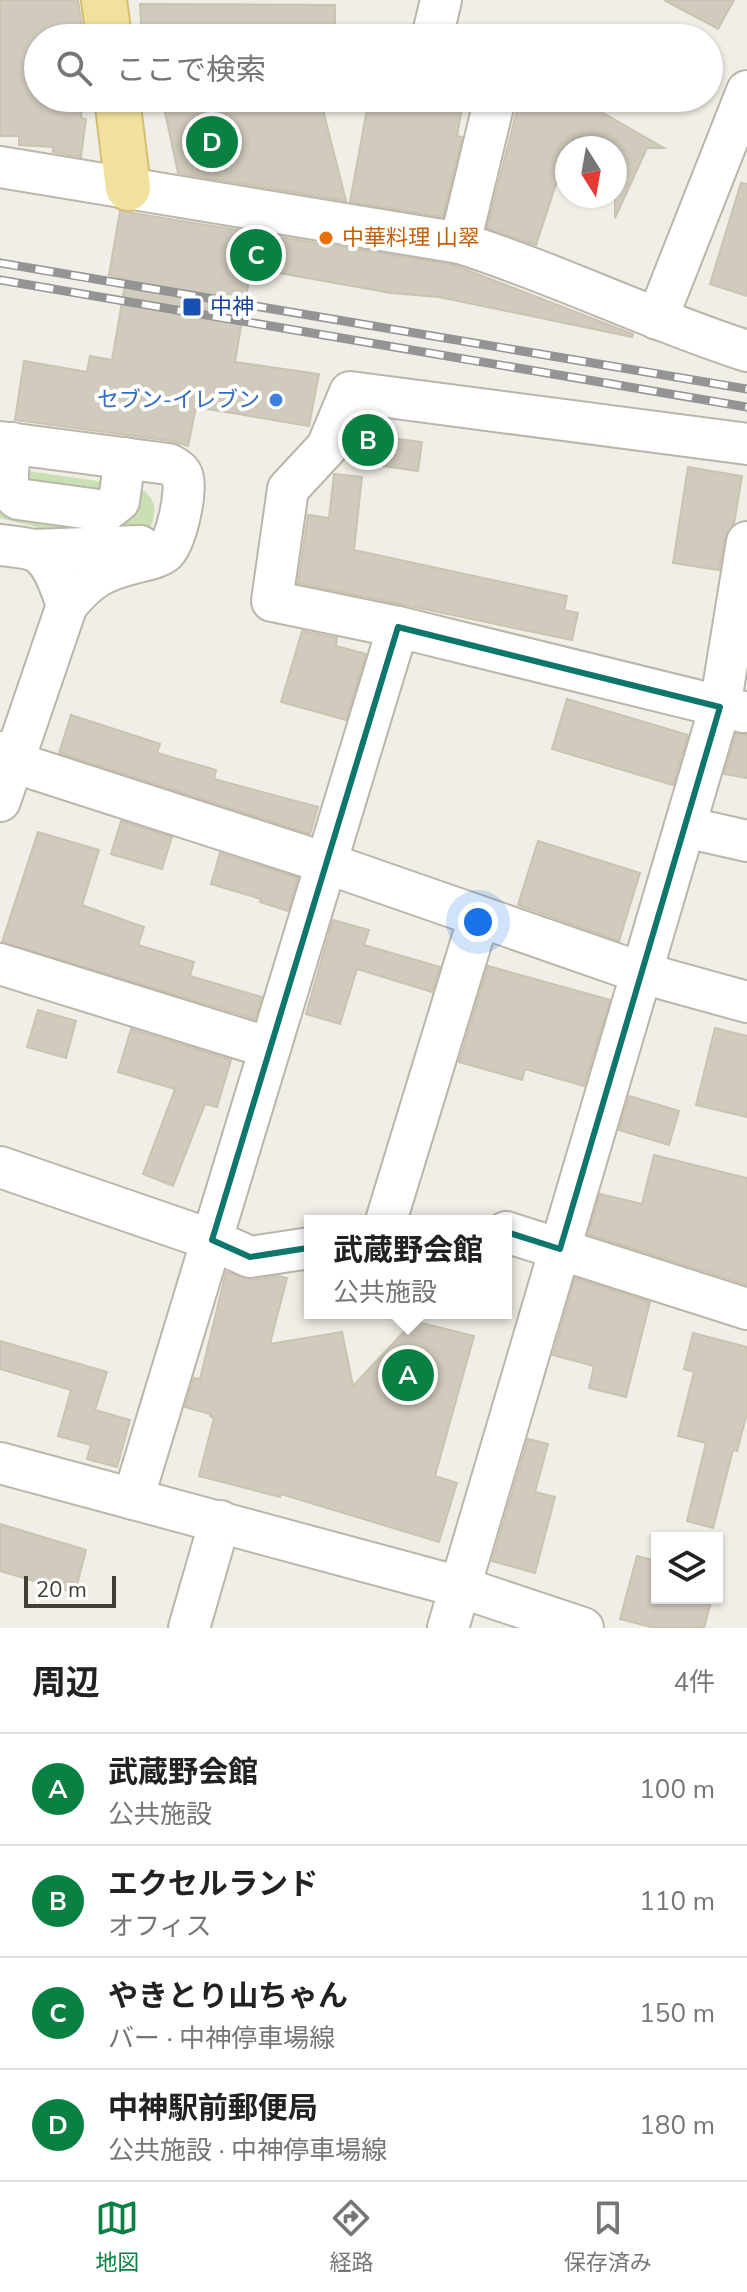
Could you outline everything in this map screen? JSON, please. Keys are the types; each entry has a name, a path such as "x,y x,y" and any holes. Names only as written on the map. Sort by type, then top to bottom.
{"main road":[{"path":"104,0 107,24"},
{"path":"119,112 128,188"}],"street":[{"path":"435,24 441,0"},
{"path":"657,319 747,91"},
{"path":"460,243 492,112"},
{"path":"0,167 460,243 522,263 657,319 747,351"},
{"path":"734,710 398,627 272,601 288,489 327,447 350,392 747,444"},
{"path":"0,801 7,757 67,605 86,583 101,572 157,557 166,551 176,533 184,483 181,474 168,464 125,458 6,443 8,487 18,499 106,511 119,501 125,458"},
{"path":"16,547 152,546 162,544 176,533"},
{"path":"448,1628 685,827 734,710 747,542"},
{"path":"16,547 42,556 67,605"},
{"path":"133,1499 398,627"},
{"path":"7,757 642,973 747,1002"},
{"path":"685,827 747,841"},
{"path":"388,1215 479,917"},
{"path":"0,964 270,1048"},
{"path":"0,1167 212,1240 250,1257 304,1249"},
{"path":"512,1234 747,1309"},
{"path":"0,1463 460,1587 583,1628"},
{"path":"189,1628 220,1521"}],"highlighted area":[{"path":"398,627 720,707 560,1249 475,1222 250,1257 212,1240"}],"green space":[{"path":"27,471 105,482 103,489 25,478"},
{"path":"141,490 154,505 153,521 148,532 51,542 36,527 0,518 0,506 136,497"}],"building":[{"path":"0,0 78,0 81,24 24,24 24,112 81,112 81,118 86,119 81,157 53,152 53,147 19,145 19,136 0,136"},
{"path":"664,0 734,0 721,24 709,24"},
{"path":"140,4 335,5 335,24 141,24"},
{"path":"165,112 324,112 346,201 178,173"},
{"path":"366,112 461,112 457,136 462,137 443,217 350,202"},
{"path":"516,112 601,112 664,148 647,148 627,192 627,136 555,136 555,187 536,245 487,228"},
{"path":"741,183 747,184 747,296 710,284"},
{"path":"120,211 454,265 633,334 632,337 439,297 391,293 251,268 235,362 319,374 309,426 196,407 188,446 171,441 15,420 24,361 87,372 90,356 112,360 126,279 109,275"},
{"path":"359,434 422,442 418,471 355,462"},
{"path":"688,467 742,476 734,524 725,538 719,570 673,563"},
{"path":"334,474 362,477 354,550 567,596 564,610 578,613 572,640 298,583 308,515 329,518"},
{"path":"302,631 337,638 336,646 366,654 346,720 281,702"},
{"path":"567,699 688,735 673,785 552,749"},
{"path":"71,715 160,744 157,753 216,770 214,779 318,807 310,834 59,753"},
{"path":"736,734 747,734 747,778 724,774"},
{"path":"121,821 172,837 162,869 111,854"},
{"path":"38,832 99,850 82,905 144,927 138,945 194,962 190,976 262,997 255,1019 2,942"},
{"path":"538,841 640,873 619,941 518,905"},
{"path":"220,853 298,878 288,911 211,884"},
{"path":"333,920 369,930 364,945 440,967 432,992 357,969 340,1024 306,1014"},
{"path":"488,966 610,1000 584,1086 525,1069 522,1080 459,1062"},
{"path":"38,1010 76,1021 66,1058 27,1047"},
{"path":"715,1028 747,1036 747,1117 696,1105"},
{"path":"131,1029 231,1060 217,1107 205,1104 173,1186 143,1174 175,1089 118,1072"},
{"path":"629,1096 679,1111 669,1145 619,1130"},
{"path":"654,1155 747,1178 747,1285 588,1234 600,1194 642,1204"},
{"path":"226,1272 253,1280 278,1276 287,1278 270,1344 342,1332 353,1386 414,1321 474,1336 435,1476 457,1483 439,1542 281,1494 280,1497 199,1476 214,1418 185,1407 194,1378 200,1379"},
{"path":"575,1278 650,1302 626,1397 589,1388 594,1366 553,1355"},
{"path":"693,1333 747,1347 747,1413 737,1451 733,1450 713,1528 687,1521 706,1443 678,1436 694,1372 684,1369"},
{"path":"0,1341 107,1372 95,1410 130,1420 117,1467 87,1459 91,1445 58,1436 71,1390 0,1369"},
{"path":"528,1439 548,1444 535,1492 555,1497 535,1573 492,1561"},
{"path":"0,1524 86,1550 75,1593 0,1571"},
{"path":"637,1556 651,1560 651,1604 710,1604 704,1628 655,1628 620,1619"}],"railway":[{"path":"0,263 747,389"},
{"path":"0,280 747,407"}],"place":[{"name":"中神駅前郵便局","path":"212,142"},
{"name":"中華料理 山翠","path":"326,238"},
{"name":"やきとり山ちゃん","path":"256,255"},
{"name":"中神","path":"192,307"},
{"name":"セブン-イレブン","path":"276,400"},
{"name":"エクセルランド","path":"368,440"},
{"name":"武蔵野会館","path":"408,1375"}]}
